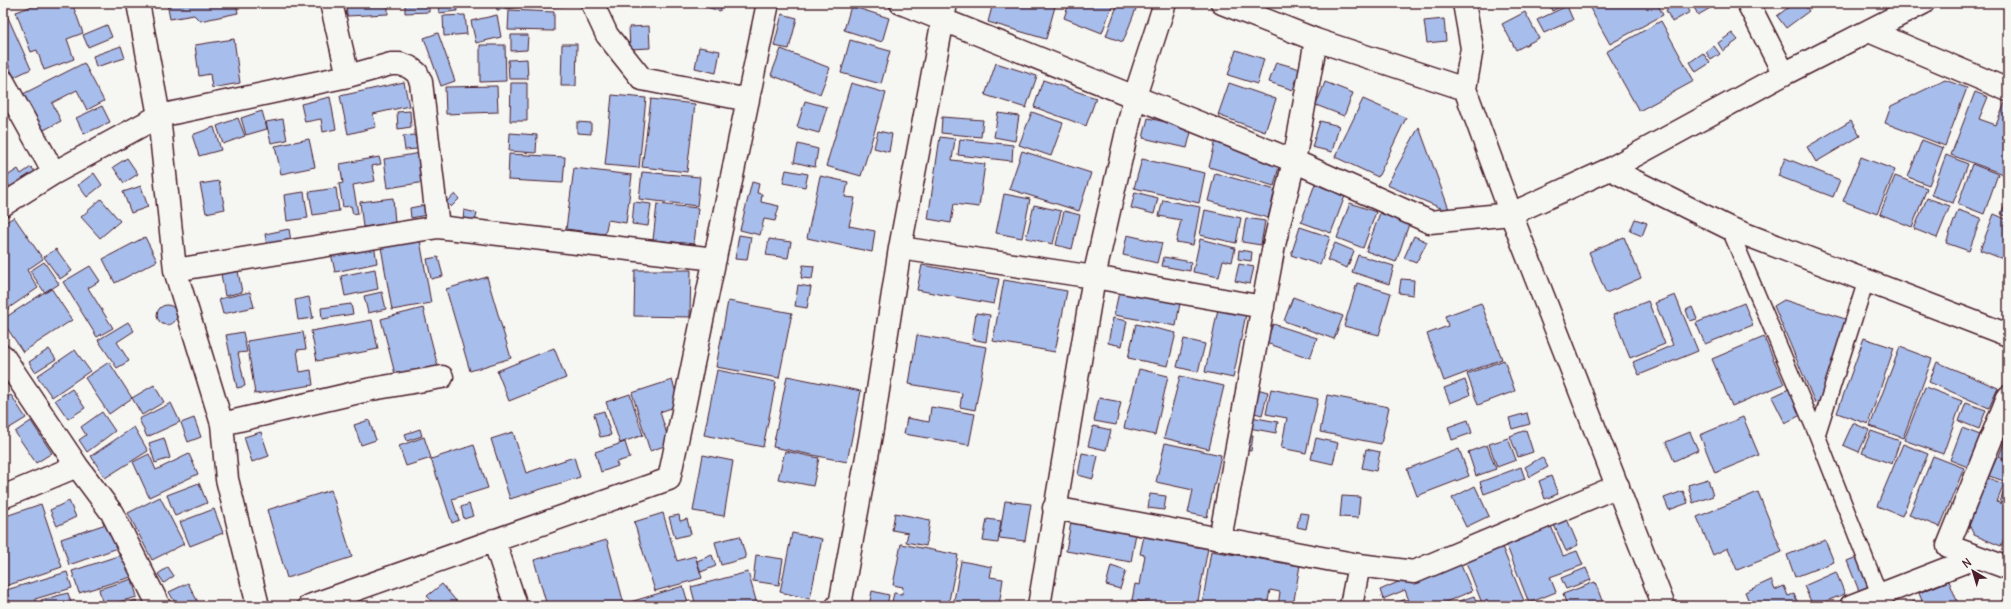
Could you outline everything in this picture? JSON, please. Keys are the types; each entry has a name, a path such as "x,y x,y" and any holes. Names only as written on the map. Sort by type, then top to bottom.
{"street":[{"path":"138,3 159,116 174,270 222,424 227,479 258,606"},
{"path":"331,3 348,76"},
{"path":"592,3 607,35 642,79 748,100"},
{"path":"309,606 669,479 768,3"},
{"path":"901,3 944,11 1135,96 1294,161 1430,222 1511,214 1610,169 1784,74 1923,3"},
{"path":"1039,606 1054,508 1094,277 1135,96 1165,3"},
{"path":"1222,3 1316,40 1465,89"},
{"path":"1464,3 1472,48 1465,89 1511,214 1664,606"},
{"path":"1748,3 1784,74"},
{"path":"837,606 840,605 872,429 900,248 944,11"},
{"path":"1869,31 2008,90"},
{"path":"1220,539 1274,245 1294,161 1316,40"},
{"path":"3,205 54,173 159,116 348,76 391,64 400,64 410,67 417,73 421,82 438,227"},
{"path":"3,81 54,173"},
{"path":"1610,169 1729,228 2008,335"},
{"path":"174,270 438,227 715,259"},
{"path":"900,248 1094,277 1263,307"},
{"path":"3,356 118,524 159,606"},
{"path":"222,424 372,389 442,377"},
{"path":"2008,397 1948,546 2008,568"},
{"path":"3,497 77,466"},
{"path":"1054,508 1359,565 1414,572 1618,486"},
{"path":"494,540 516,606"},
{"path":"1851,606 1882,601 1977,557"},
{"path":"1351,606 1359,565"}],"lane":[{"path":"1729,228 1817,435 1882,601"},
{"path":"1817,435 1866,281"}],"building":[{"path":"41,3 72,3 83,33 67,39 74,59 44,70 37,50 31,52 16,12"},
{"path":"167,3 236,3 238,13 200,21 194,15 170,19"},
{"path":"346,3 388,3 388,14 347,16"},
{"path":"405,3 429,3 429,12 405,13"},
{"path":"438,3 456,3 457,11 439,13"},
{"path":"496,3 521,3 521,7 497,10"},
{"path":"539,3 572,3 573,5 539,8"},
{"path":"693,3 723,3 720,11"},
{"path":"993,3 1056,3 1046,39 988,22"},
{"path":"1069,3 1113,3 1102,33 1064,18"},
{"path":"1118,3 1129,3 1137,6 1123,42 1106,36"},
{"path":"1549,3 1568,3 1552,11"},
{"path":"1587,3 1657,3 1663,15 1610,44"},
{"path":"1679,3 1685,3 1690,12 1672,22 1666,10"},
{"path":"1692,3 1719,3 1698,15"},
{"path":"1794,3 1803,3 1809,11 1786,28 1777,16"},
{"path":"851,6 889,18 882,42 844,30"},
{"path":"1567,6 1573,20 1544,33 1537,20"},
{"path":"509,10 554,12 554,31 508,30"},
{"path":"1525,12 1539,38 1516,50 1502,24"},
{"path":"6,13 31,69 14,77 3,53 3,14"},
{"path":"782,14 797,18 789,49 774,46"},
{"path":"465,15 467,34 444,36 443,16"},
{"path":"497,15 501,37 476,43 471,21"},
{"path":"1444,19 1446,41 1427,43 1424,21"},
{"path":"1661,21 1694,81 1639,111 1606,52"},
{"path":"107,25 112,37 88,47 83,35"},
{"path":"649,26 650,48 630,49 629,27"},
{"path":"438,33 455,81 441,86 424,38"},
{"path":"1732,33 1738,40 1723,51 1718,43"},
{"path":"511,35 528,35 527,50 511,51"},
{"path":"234,39 240,83 212,88 210,74 199,76 195,45"},
{"path":"850,40 890,51 881,84 841,73"},
{"path":"562,44 577,44 576,86 561,86"},
{"path":"480,45 505,45 506,81 480,82"},
{"path":"121,46 125,58 96,67 93,56"},
{"path":"1714,46 1720,54 1711,60 1706,52"},
{"path":"699,47 720,51 716,73 695,68"},
{"path":"781,49 830,68 820,94 771,75"},
{"path":"1236,50 1264,59 1257,84 1228,75"},
{"path":"1703,53 1710,63 1696,72 1690,62"},
{"path":"527,59 528,79 509,79 508,60"},
{"path":"1276,62 1300,69 1293,90 1269,82"},
{"path":"84,63 104,101 87,110 77,90 52,103 61,121 42,131 23,94"},
{"path":"996,63 1037,76 1026,108 985,95"},
{"path":"1043,80 1096,98 1086,126 1034,107"},
{"path":"1945,80 1967,88 1945,146 1885,123 1891,106"},
{"path":"404,82 409,106 373,114 376,127 348,134 340,96"},
{"path":"1325,82 1353,93 1344,116 1316,105"},
{"path":"511,83 527,83 527,121 510,121"},
{"path":"851,83 886,93 861,176 826,166"},
{"path":"1229,83 1276,99 1265,132 1218,115"},
{"path":"497,86 498,112 446,114 445,87"},
{"path":"1975,92 1988,97 1979,119 1996,125 2005,103 2008,104 2008,176 1951,155"},
{"path":"612,95 646,98 639,168 605,165"},
{"path":"330,97 336,129 323,132 321,119 305,122 301,104"},
{"path":"651,99 695,104 687,172 642,167"},
{"path":"1363,99 1406,118 1378,177 1335,157"},
{"path":"805,101 827,107 819,133 797,127"},
{"path":"102,106 110,122 84,134 76,118"},
{"path":"262,111 267,129 246,135 241,118"},
{"path":"410,111 411,127 398,129 397,112"},
{"path":"1032,112 1063,123 1051,156 1019,145"},
{"path":"998,113 1019,116 1015,141 994,137"},
{"path":"942,117 983,120 981,137 941,133"},
{"path":"238,118 245,136 223,144 217,126"},
{"path":"1148,118 1192,128 1187,148 1143,138"},
{"path":"283,119 287,140 271,143 266,122"},
{"path":"1320,121 1339,126 1332,152 1312,147"},
{"path":"1851,121 1860,136 1816,162 1807,147"},
{"path":"577,122 591,123 591,134 577,133"},
{"path":"214,127 221,150 199,156 192,135"},
{"path":"1419,127 1450,212 1387,185"},
{"path":"878,131 892,134 889,152 874,148"},
{"path":"510,133 537,135 536,153 509,151"},
{"path":"415,135 417,149 405,150 403,136"},
{"path":"940,137 955,139 952,160 985,164 979,207 954,204 951,223 928,219"},
{"path":"309,139 315,167 281,174 275,146"},
{"path":"960,139 1013,145 1012,161 958,155"},
{"path":"1216,140 1281,159 1274,186 1209,167"},
{"path":"1922,140 1943,148 1929,185 1908,177"},
{"path":"798,144 818,149 815,167 794,162"},
{"path":"1022,151 1091,173 1079,211 1009,189"},
{"path":"421,153 425,182 388,188 384,159"},
{"path":"509,154 565,157 563,183 508,180"},
{"path":"1946,155 1968,164 1953,203 1931,195"},
{"path":"379,157 381,164 372,166 375,181 353,185 358,213 353,214 351,206 343,207 339,184 343,183 340,164"},
{"path":"1861,157 1895,170 1877,214 1843,201"},
{"path":"127,158 138,174 124,183 113,167"},
{"path":"1785,158 1840,180 1833,197 1778,176"},
{"path":"1142,159 1205,173 1199,203 1134,188"},
{"path":"1972,164 1998,174 1984,214 1958,204"},
{"path":"31,167 36,173 12,190 4,178 18,169 21,174"},
{"path":"574,168 632,175 626,223 608,220 605,234 566,229"},
{"path":"786,170 808,174 805,187 783,183"},
{"path":"642,172 700,177 697,206 639,199"},
{"path":"94,173 102,185 87,197 78,185"},
{"path":"1215,173 1276,190 1268,218 1208,201"},
{"path":"820,176 848,182 845,197 855,198 849,226 875,231 872,252 807,238"},
{"path":"1895,176 1927,188 1912,227 1880,214"},
{"path":"219,181 225,209 206,213 200,184"},
{"path":"752,182 759,184 757,193 762,194 761,202 779,206 775,221 764,219 760,235 740,230"},
{"path":"1315,184 1345,196 1331,233 1301,222"},
{"path":"141,186 148,207 131,213 123,192"},
{"path":"336,188 339,211 313,215 309,192"},
{"path":"304,192 308,218 287,221 284,195"},
{"path":"1135,192 1158,198 1154,214 1131,208"},
{"path":"455,194 459,199 451,207 446,202"},
{"path":"1004,194 1030,199 1022,238 996,233"},
{"path":"2008,196 2008,217 2001,214"},
{"path":"393,198 395,223 363,227 360,202"},
{"path":"1927,198 1950,206 1937,238 1914,229"},
{"path":"101,199 120,221 100,238 81,217"},
{"path":"1163,200 1200,207 1193,245 1176,242 1181,220 1159,216"},
{"path":"634,202 651,204 648,226 632,224"},
{"path":"1350,203 1376,212 1363,248 1337,238"},
{"path":"657,204 698,208 694,244 653,240"},
{"path":"425,205 426,215 411,218 410,208"},
{"path":"1034,205 1061,211 1053,244 1026,238"},
{"path":"464,210 477,213 475,222 463,220"},
{"path":"1205,210 1241,218 1236,243 1200,235"},
{"path":"1958,210 1981,218 1969,251 1946,243"},
{"path":"1064,211 1080,215 1072,249 1056,245"},
{"path":"1380,213 1409,224 1396,262 1366,251"},
{"path":"1994,214 2008,220 2008,261 1980,250"},
{"path":"14,217 43,259 27,270 38,288 3,312 3,255 5,253 3,250 3,224"},
{"path":"1246,218 1265,221 1261,245 1242,242"},
{"path":"1635,219 1647,223 1642,236 1630,231"},
{"path":"1300,227 1330,237 1320,265 1291,255"},
{"path":"289,229 292,248 268,252 265,234"},
{"path":"739,235 751,237 747,260 735,259"},
{"path":"1127,235 1162,243 1157,263 1123,255"},
{"path":"1414,236 1427,242 1416,263 1404,258"},
{"path":"145,237 157,261 115,283 103,259"},
{"path":"1624,237 1641,278 1606,293 1589,252"},
{"path":"769,239 791,242 788,258 766,255"},
{"path":"1200,239 1235,248 1232,262 1223,260 1219,277 1193,272"},
{"path":"420,240 431,303 392,310 381,247"},
{"path":"1335,243 1354,251 1347,268 1327,260"},
{"path":"374,244 377,263 335,272 331,253"},
{"path":"56,249 72,271 60,279 44,257"},
{"path":"1239,250 1252,252 1251,261 1238,259"},
{"path":"1358,255 1394,266 1389,284 1352,272"},
{"path":"438,257 443,276 431,279 427,259"},
{"path":"1164,257 1191,262 1190,271 1162,266"},
{"path":"44,262 59,284 45,293 30,271"},
{"path":"1239,264 1254,267 1250,284 1235,281"},
{"path":"803,265 814,266 812,279 801,278"},
{"path":"922,265 999,279 994,304 917,290"},
{"path":"90,266 100,281 88,288 113,328 97,337 63,282"},
{"path":"375,269 378,289 345,296 341,276"},
{"path":"635,270 691,270 690,317 634,316"},
{"path":"238,271 242,292 225,296 221,274"},
{"path":"487,277 511,358 470,371 446,289"},
{"path":"1401,279 1414,280 1413,295 1399,293"},
{"path":"1004,280 1067,291 1055,352 993,341"},
{"path":"1357,283 1391,293 1379,335 1344,326"},
{"path":"798,285 811,287 807,308 795,306"},
{"path":"51,288 72,320 23,352 3,322 3,319"},
{"path":"250,292 254,307 223,314 219,299"},
{"path":"382,292 386,309 368,313 364,296"},
{"path":"1119,292 1180,303 1176,326 1114,315"},
{"path":"1675,295 1698,351 1639,375 1633,362 1673,345 1655,303"},
{"path":"309,297 313,318 298,320 295,300"},
{"path":"1293,297 1343,316 1334,339 1284,321"},
{"path":"1784,300 1852,321 1826,397 1815,403 1774,306"},
{"path":"728,301 792,313 779,378 716,367"},
{"path":"1648,301 1665,344 1630,358 1613,315"},
{"path":"1481,303 1502,359 1444,381 1427,334 1448,326 1445,316"},
{"path":"1744,303 1753,325 1705,344 1696,323"},
{"path":"351,304 353,314 322,319 321,308"},
{"path":"163,305 171,305 177,311 177,319 171,325 163,325 157,319 157,311"},
{"path":"1692,307 1697,319 1690,321 1686,310"},
{"path":"423,308 438,367 396,378 381,319"},
{"path":"1218,309 1246,314 1233,378 1205,372"},
{"path":"976,313 990,315 986,342 972,339"},
{"path":"1113,318 1127,321 1122,346 1108,343"},
{"path":"372,320 378,349 317,361 311,331"},
{"path":"128,322 134,331 117,342 129,361 117,368 98,340"},
{"path":"1136,324 1176,333 1168,366 1128,358"},
{"path":"1273,324 1317,338 1310,358 1266,343"},
{"path":"243,332 247,352 238,353 245,386 237,388 226,335"},
{"path":"303,332 306,349 297,350 300,372 311,370 313,385 255,394 247,341"},
{"path":"917,335 987,347 975,410 960,407 962,393 909,384"},
{"path":"1764,337 1784,384 1732,406 1712,359"},
{"path":"1864,338 1894,348 1868,424 1837,413"},
{"path":"1184,339 1205,344 1198,372 1177,367"},
{"path":"1900,347 1932,359 1903,438 1870,426"},
{"path":"554,348 566,378 509,401 497,371"},
{"path":"49,349 56,359 35,372 29,362"},
{"path":"75,350 90,371 52,397 37,376"},
{"path":"1504,360 1515,391 1478,405 1467,374"},
{"path":"109,362 132,398 109,414 85,378"},
{"path":"1937,362 1998,388 1989,408 1929,382"},
{"path":"1139,369 1168,376 1155,435 1124,428"},
{"path":"717,370 776,382 763,447 704,435"},
{"path":"787,376 861,391 847,462 773,447"},
{"path":"1180,376 1224,386 1209,449 1164,438"},
{"path":"672,380 680,405 660,412 670,444 650,451 632,393"},
{"path":"1465,380 1470,395 1450,403 1444,388"},
{"path":"154,385 164,402 142,415 132,398"},
{"path":"1793,387 1805,413 1785,423 1772,397"},
{"path":"1925,387 1962,401 1943,454 1904,440"},
{"path":"72,389 85,408 68,419 55,400"},
{"path":"1257,389 1268,392 1262,415 1251,412"},
{"path":"1271,389 1318,399 1306,453 1281,448 1287,418 1266,414"},
{"path":"630,394 643,435 620,443 606,402"},
{"path":"11,395 26,418 3,432 3,400"},
{"path":"1327,395 1389,407 1381,444 1320,432"},
{"path":"1099,398 1121,402 1116,425 1094,421"},
{"path":"171,403 180,422 147,437 139,419"},
{"path":"1966,403 1986,410 1979,429 1959,421"},
{"path":"931,407 975,414 969,445 904,434 907,418 929,422"},
{"path":"604,411 611,435 600,437 594,414"},
{"path":"102,412 115,431 87,452 79,440 86,435 81,427"},
{"path":"1527,413 1530,424 1512,429 1509,418"},
{"path":"1251,417 1278,422 1276,433 1249,428"},
{"path":"1743,417 1759,455 1715,473 1700,435"},
{"path":"194,418 201,437 188,442 181,423"},
{"path":"369,420 376,440 361,445 354,425"},
{"path":"1468,420 1472,433 1452,440 1448,427"},
{"path":"31,421 52,453 36,463 15,432"},
{"path":"1853,423 1869,430 1859,452 1843,445"},
{"path":"1093,426 1111,430 1106,450 1088,446"},
{"path":"134,427 148,451 105,478 91,456"},
{"path":"1962,428 1980,435 1968,467 1950,460"},
{"path":"420,429 422,436 407,441 405,434"},
{"path":"1526,430 1533,452 1518,457 1510,436"},
{"path":"1871,431 1900,441 1892,464 1862,453"},
{"path":"261,432 269,456 252,462 244,437"},
{"path":"513,432 526,473 574,457 580,477 510,499 491,439"},
{"path":"1690,432 1698,450 1674,461 1666,442"},
{"path":"1246,434 1253,435 1251,451 1243,450"},
{"path":"424,437 431,458 406,466 399,446"},
{"path":"164,438 170,458 155,463 149,443"},
{"path":"1316,438 1338,443 1333,464 1311,459"},
{"path":"1508,438 1516,460 1497,467 1489,444"},
{"path":"2005,440 2008,441 2008,460 1999,456"},
{"path":"625,442 630,458 616,462 618,466 601,472 595,452"},
{"path":"1165,443 1221,455 1207,517 1188,513 1193,490 1156,482"},
{"path":"1903,444 1928,454 1902,516 1877,506"},
{"path":"474,445 488,488 452,499 459,520 452,523 431,459"},
{"path":"1487,445 1496,469 1476,476 1468,452"},
{"path":"1366,449 1380,452 1376,471 1362,468"},
{"path":"1459,449 1469,476 1417,496 1407,469"},
{"path":"785,451 819,458 813,486 778,479"},
{"path":"1082,453 1098,456 1093,479 1078,475"},
{"path":"149,454 156,470 189,454 198,474 149,497 133,462"},
{"path":"703,455 733,461 724,516 693,511"},
{"path":"1933,456 1964,468 1940,527 1909,515"},
{"path":"1542,457 1548,467 1530,477 1525,467"},
{"path":"1997,457 2008,462 2007,482 1989,476"},
{"path":"1521,467 1525,479 1484,494 1480,482"},
{"path":"1551,476 1558,494 1545,499 1539,481"},
{"path":"1988,478 2004,484 1997,502 2008,507 2008,529 2001,546 1974,535 1969,525"},
{"path":"1708,479 1713,496 1693,503 1688,485"},
{"path":"199,483 207,503 175,516 167,495"},
{"path":"2006,485 2008,486 2008,505 2000,502"},
{"path":"1475,486 1489,516 1466,527 1452,498"},
{"path":"331,490 352,557 287,578 267,510"},
{"path":"1683,491 1688,503 1669,510 1664,498"},
{"path":"1758,492 1782,552 1737,570 1728,548 1713,555 1697,517"},
{"path":"1150,494 1166,496 1164,510 1148,508"},
{"path":"1342,496 1360,497 1358,518 1340,517"},
{"path":"160,497 184,544 152,560 128,513"},
{"path":"69,501 76,517 57,526 50,510"},
{"path":"1005,501 1031,504 1025,541 999,538"},
{"path":"41,504 62,567 3,587 3,517"},
{"path":"469,504 473,516 464,519 461,507"},
{"path":"214,509 223,533 190,546 180,522"},
{"path":"663,513 677,561 695,556 702,578 655,591 634,522"},
{"path":"895,513 930,520 926,546 906,542 908,533 892,530"},
{"path":"1300,513 1309,514 1306,529 1297,527"},
{"path":"679,515 680,521 687,519 691,534 675,538 669,517"},
{"path":"987,519 1001,521 998,543 983,541"},
{"path":"1567,519 1578,545 1566,551 1554,525"},
{"path":"112,522 121,547 69,565 61,539"},
{"path":"1071,522 1136,533 1131,562 1066,551"},
{"path":"1551,526 1563,556 1577,551 1583,565 1550,577 1556,592 1529,603 1506,544"},
{"path":"792,533 822,539 810,599 780,592"},
{"path":"2008,534 2008,549 2003,547"},
{"path":"740,536 746,558 721,565 715,542"},
{"path":"1144,536 1208,548 1197,606 1166,606 1132,600 1135,584 1140,585 1145,555 1140,554"},
{"path":"607,540 624,604 618,606 547,606 534,560"},
{"path":"1825,540 1834,562 1795,577 1787,555"},
{"path":"1500,542 1524,601 1512,606 1483,606 1464,557"},
{"path":"901,544 958,555 948,606 891,606 894,593 902,594 903,587 893,585"},
{"path":"1211,551 1300,565 1293,606 1278,606 1280,592 1270,590 1267,606 1202,606"},
{"path":"124,554 131,577 79,593 72,571"},
{"path":"712,555 716,566 701,572 697,561"},
{"path":"756,555 783,559 779,585 753,581"},
{"path":"1457,556 1472,591 1436,606 1411,606 1405,590 1383,599 1380,590"},
{"path":"1859,556 1872,586 1859,591 1847,561"},
{"path":"961,561 992,567 990,577 1003,579 999,606 953,606"},
{"path":"1111,566 1126,571 1120,589 1106,585"},
{"path":"168,567 174,576 164,583 158,574"},
{"path":"1586,568 1591,580 1566,589 1561,578"},
{"path":"67,572 72,588 35,599 37,606 11,606 6,590"},
{"path":"748,572 757,604 696,606 691,587"},
{"path":"1836,572 1845,594 1813,606 1804,586"},
{"path":"132,579 137,597 103,606 99,589"},
{"path":"1771,580 1775,590 1784,586 1788,596 1794,594 1799,606 1751,606 1745,592"},
{"path":"1949,581 1959,606 1940,606 1938,602 1924,606 1919,593"},
{"path":"1595,582 1604,606 1567,606 1563,594"},
{"path":"188,583 200,606 177,606 169,592"},
{"path":"442,584 457,602 452,606 436,606 427,596"},
{"path":"683,586 689,606 628,606 627,603"},
{"path":"872,591 889,595 887,606 869,606"},
{"path":"68,593 72,606 43,606 41,600"},
{"path":"1474,596 1478,606 1459,606 1457,602"},
{"path":"2008,596 2008,606 1995,606"},
{"path":"1406,599 1408,606 1388,606"},
{"path":"136,600 139,606 121,606"},
{"path":"411,601 413,606 399,606"},
{"path":"1915,601 1918,606 1903,606"}]}
